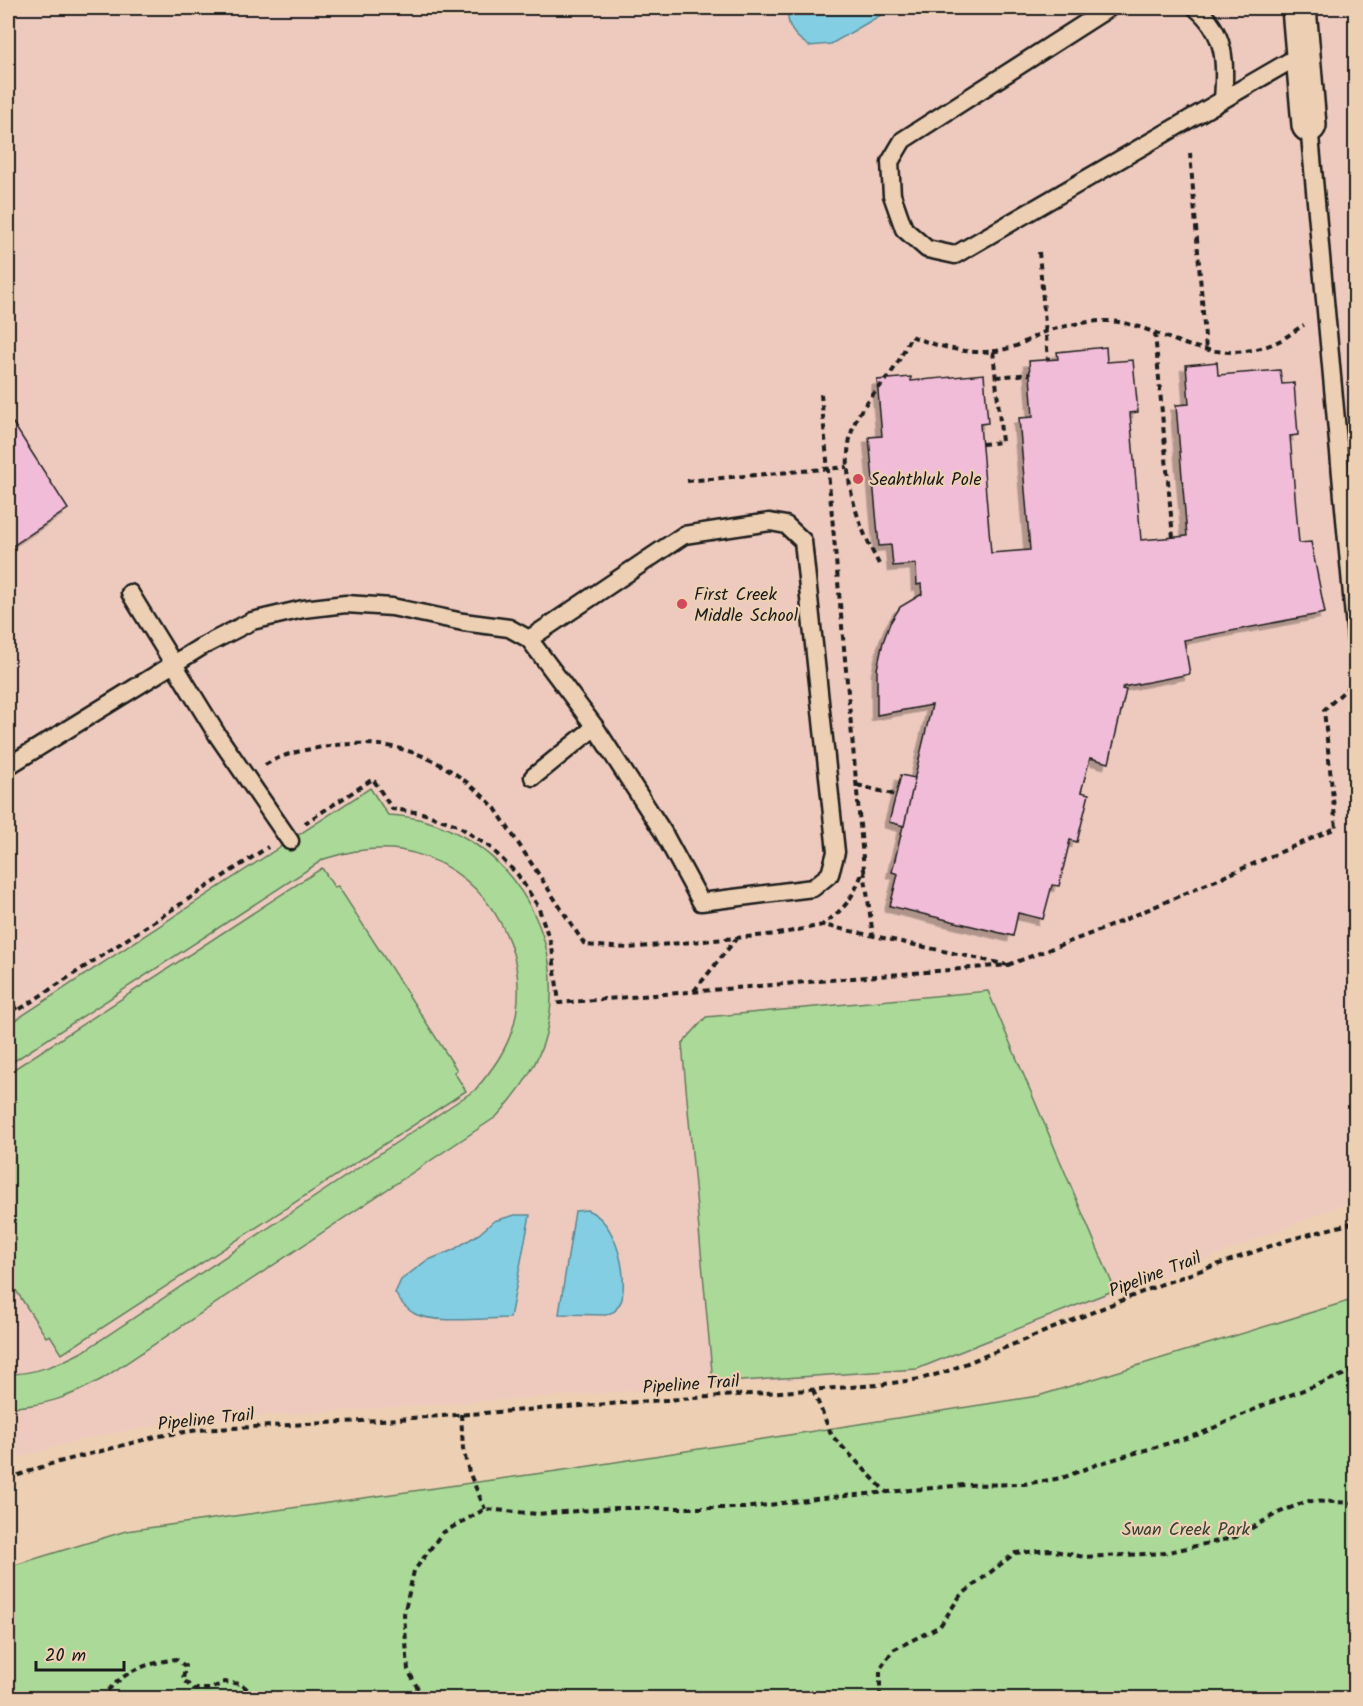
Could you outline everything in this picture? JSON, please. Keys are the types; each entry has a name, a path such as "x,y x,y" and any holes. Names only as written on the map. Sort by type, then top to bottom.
{"street":[{"path":"1299,8 1309,125"}],"lane":[{"path":"1109,8 903,140 890,162 892,195 904,229 927,249 954,255 1302,54"},
{"path":"1196,8 1215,31 1224,52 1223,99"},
{"path":"1309,125 1356,639"},
{"path":"8,766 201,647 252,621 303,609 346,604 392,607 463,622 509,628 530,639 595,727 663,832 701,902 813,888 830,874 836,852 803,541 786,525 770,522 684,535 530,639"},
{"path":"130,593 218,736 288,838"},
{"path":"533,777 595,727"}],"path":[{"path":"1190,153 1206,350"},
{"path":"1039,252 1048,360"},
{"path":"879,564 853,502 847,467 852,437 861,411 893,371 911,336 943,348 977,352 1012,347 1046,332 1100,321 1123,322 1186,346 1221,353 1253,350 1277,342 1305,324"},
{"path":"1155,333 1173,538"},
{"path":"982,444 1002,442 993,350"},
{"path":"996,377 1030,374"},
{"path":"821,394 864,869 873,936"},
{"path":"687,480 847,467"},
{"path":"8,996 17,1011 288,838 373,779 392,809 422,813 457,825 491,848 518,875 538,906 552,948 559,1003 1008,965 1103,929 1336,828 1324,710 1356,680"},
{"path":"262,767 276,758 298,751 367,742 406,749 443,766 476,788 495,808 585,945 628,948 778,934 823,924 847,904 864,869"},
{"path":"857,785 896,795"},
{"path":"823,924 1008,965"},
{"path":"694,991 736,938"},
{"name":"Pipeline Trail","path":"8,1479 47,1466 159,1436 198,1430 813,1390 920,1379 945,1372 1162,1284 1288,1240 1356,1222"},
{"path":"423,1698 408,1670 405,1636 404,1614 414,1571 442,1533 484,1509 537,1514 616,1508 744,1508 886,1492 965,1485 1024,1484 1062,1478 1098,1464 1200,1434 1264,1405 1356,1370"},
{"path":"813,1390 832,1436 886,1492"},
{"path":"462,1414 466,1460 484,1509"},
{"path":"880,1698 880,1670 893,1650 940,1626 960,1596 1015,1553 1050,1550 1084,1557 1164,1554 1236,1537 1278,1513 1307,1501 1356,1503"},
{"path":"100,1698 119,1679 144,1664 176,1659 185,1666 183,1680 194,1689 211,1689 224,1682 241,1684 258,1698"}],"shaded area":[{"name":"First Creek Middle School","path":"8,8 1355,8 1355,1200 1116,1296 916,1372 175,1422 84,1439 8,1461"}],"green space":[{"path":"370,788 388,815 429,822 466,838 497,862 521,892 539,926 549,964 551,1004 543,1044 529,1074 496,1117 102,1379 80,1391 45,1403 8,1407 8,1374 47,1367 84,1351 475,1090 503,1051 514,1024 518,995 516,966 508,938 494,913 476,890 454,872 429,858 400,850 371,849 324,859 8,1065 8,1025"},
{"path":"322,868 334,887 338,886 457,1070 454,1072 466,1091 62,1354 50,1335 46,1337 8,1278 8,1073"},
{"path":"988,991 1115,1290 917,1369 713,1383 682,1044 706,1017"},
{"name":"Swan Creek Park","path":"1355,1299 1355,1698 8,1698 8,1567 126,1531 564,1470 1038,1396"}],"water":[{"path":"788,8 893,8 831,44 809,46 792,30 788,21"},
{"path":"587,1210 605,1224 612,1235 621,1261 622,1299 615,1311 606,1315 559,1314 575,1211"},
{"path":"515,1215 530,1215 510,1318 435,1319 415,1314 406,1308 395,1293 401,1280 426,1261 453,1250 479,1234 494,1221"}],"building":[{"path":"1106,347 1107,362 1133,360 1138,412 1130,413 1141,540 1187,536 1176,405 1189,404 1186,365 1217,362 1218,375 1280,370 1282,384 1294,383 1298,435 1290,436 1299,543 1311,542 1325,613 1184,640 1190,674 1123,687 1122,689 1126,690 1109,763 1090,758 1081,792 1089,794 1077,842 1070,840 1059,886 1052,885 1043,919 1018,913 1013,936 890,906 898,874 892,872 932,705 877,715 877,669 890,623 900,607 922,594 921,584 917,585 916,564 893,566 891,545 879,546 869,437 882,436 877,380 911,377 911,381 984,374 988,423 980,424 991,553 1030,550 1019,418 1033,417 1029,361 1058,359 1057,352"},
{"path":"13,423 68,509 8,549 8,427"},
{"path":"901,775 915,778 904,826 889,822"}],"place":[{"name":"Seahthluk Pole","path":"858,479"},
{"name":"First Creek Middle School","path":"682,604"}]}
